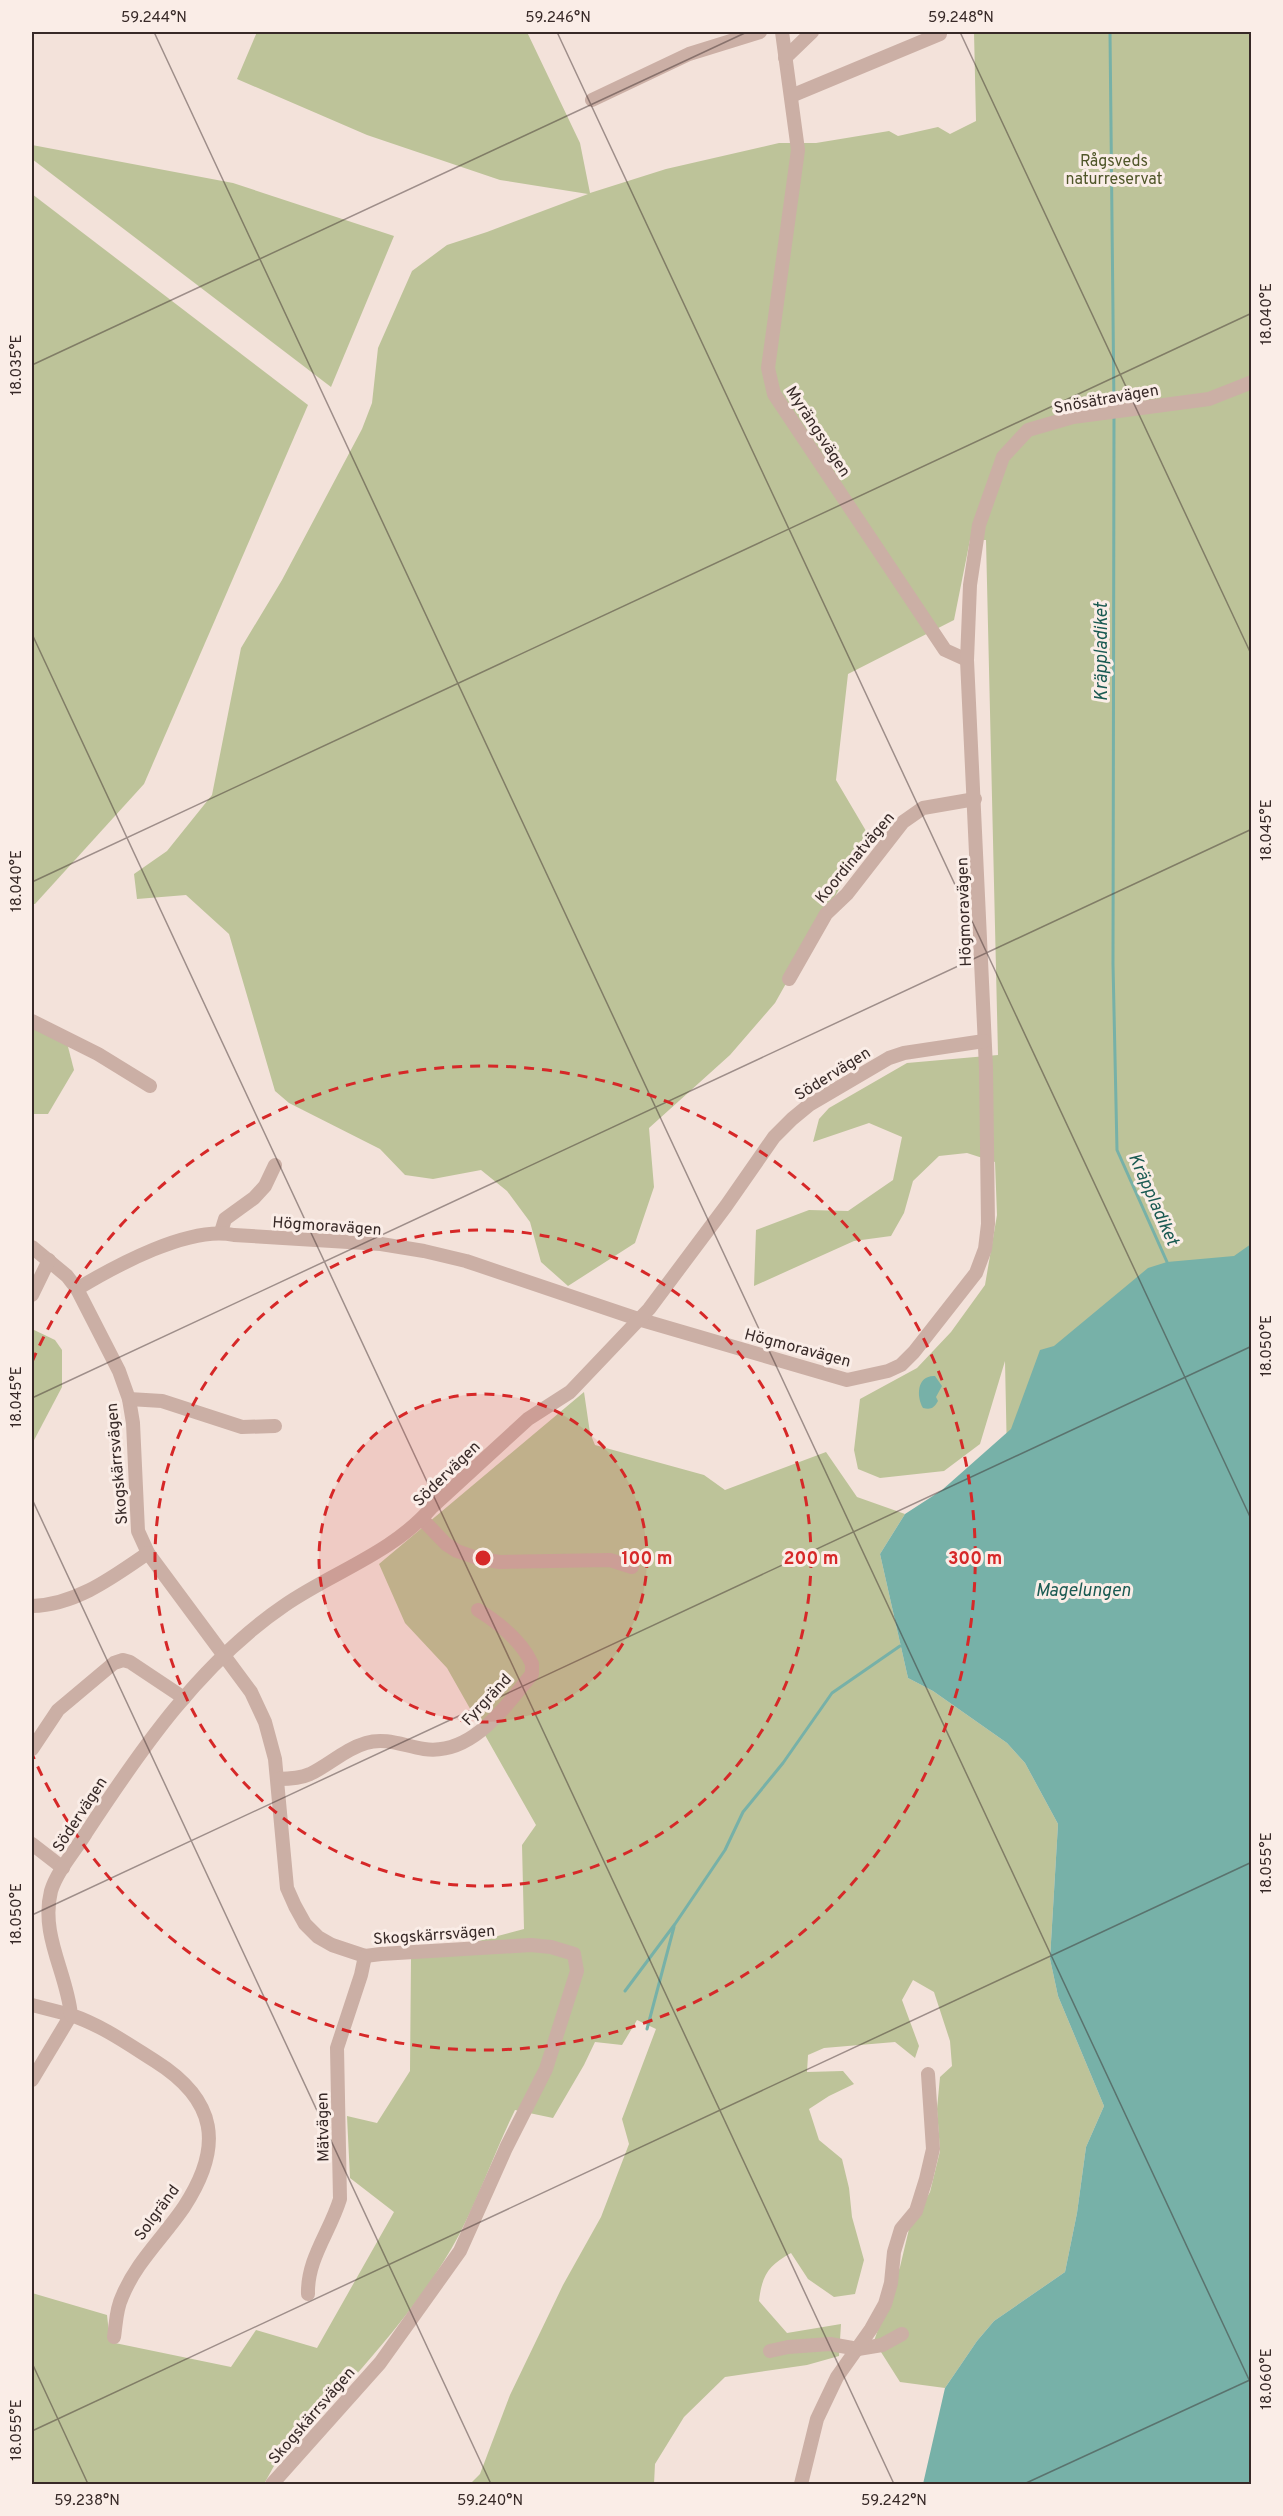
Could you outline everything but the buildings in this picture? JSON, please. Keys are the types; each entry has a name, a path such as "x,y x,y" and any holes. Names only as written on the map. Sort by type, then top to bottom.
{"street":[{"path":"592,100 689,54 760,32"},
{"name":"Myrängsvägen","path":"782,32 798,150 768,368 774,394 945,650 968,660"},
{"path":"785,58 812,32"},
{"path":"791,96 940,34"},
{"name":"Snösätravägen","path":"968,660 970,585 979,525 1003,457 1028,430 1072,417 1209,399 1251,382"},
{"name":"Högmoravägen","path":"77,1288 99,1275 178,1240 221,1232 234,1235 381,1244 466,1261 638,1319 847,1380 888,1371 901,1365 914,1352 976,1273 985,1249 988,1224 984,1041 968,660"},
{"name":"Koordinatvägen","path":"789,978 826,914 873,863 903,822 923,808 975,799"},
{"path":"32,1021 98,1054 150,1086"},
{"name":"Södervägen","path":"71,2015 48,1926 51,1891 63,1868 128,1771 209,1669 261,1622 286,1604 379,1551 422,1519 528,1419 570,1392 649,1309 774,1137 792,1119 810,1105 889,1058 904,1053 984,1041"},
{"path":"221,1232 225,1218 254,1198 264,1186 275,1165"},
{"path":"32,1246 77,1288"},
{"path":"32,1295 49,1260"},
{"name":"Skogskärrsvägen","path":"77,1288 119,1371 129,1399 133,1423 138,1531 148,1553 251,1692 266,1722 278,1779 286,1888 305,1924 332,1945 365,1956 381,1953 531,1945 550,1947 574,1954 577,1971 546,2069 506,2148 460,2251 380,2363 272,2484"},
{"path":"129,1399 162,1401 242,1427 275,1426"},
{"path":"422,1519 446,1544 457,1551 480,1559 500,1562 610,1560 632,1567"},
{"path":"32,1606 51,1604 86,1593 99,1587 148,1553"},
{"name":"Fyrgränd","path":"278,1779 310,1774 366,1743 389,1741 423,1749 443,1749 465,1742 478,1734 532,1674 532,1664 509,1633 500,1623 478,1610"},
{"path":"32,1749 58,1710 114,1663 123,1660 130,1662 184,1698"},
{"path":"32,1844 63,1868"},
{"name":"Mätvägen","path":"308,2294 308,2276 313,2259 334,2219 340,2199 337,2048 362,1975 365,1956"},
{"path":"32,2005 71,2015 32,2080"},
{"name":"Solgränd","path":"71,2015 133,2047 182,2080 203,2109 208,2129 206,2163 184,2207 148,2251 124,2291 118,2307 114,2337"},
{"path":"801,2484 817,2419 837,2377 858,2349 885,2304 891,2283 894,2252 901,2229 916,2211 926,2179 933,2149 928,2074"},
{"path":"770,2351 788,2347 830,2344 858,2349 882,2345 902,2334"}],"green space":[{"name":"Rågsveds naturreservat","path":"257,32 527,32 580,143 590,193 666,169 779,143 816,143 889,131 898,136 938,127 950,134 976,121 974,32 1251,32 1251,1485 1007,1458 1005,1361 980,1444 944,1471 880,1478 858,1469 854,1450 860,1399 917,1368 951,1332 985,1285 997,1215 995,1162 967,1153 939,1156 913,1181 904,1213 891,1236 854,1241 754,1286 756,1230 809,1210 848,1211 893,1180 902,1137 869,1123 813,1142 819,1119 829,1108 907,1063 998,1055 986,540 970,540 954,620 848,674 836,780 869,836 775,1003 730,1055 649,1128 654,1187 635,1243 568,1286 541,1262 530,1222 507,1191 481,1170 433,1179 405,1175 380,1149 289,1103 275,1091 229,934 186,895 137,899 134,874 167,851 212,795 241,648 282,580 362,429 372,403 378,348 412,271 447,245 588,194 500,180 367,135 237,79"},
{"path":"32,145 233,183 394,236 331,387 32,159"},
{"path":"32,194 308,405 144,784 35,904 32,904"},
{"path":"32,1027 66,1039 74,1070 48,1114 32,1114"},
{"path":"32,1329 55,1340 62,1350 62,1387 32,1444"},
{"path":"584,1392 590,1433 595,1445 704,1475 725,1490 826,1452 857,1497 905,1514 880,1554 908,1678 933,1691 1007,1743 1025,1763 1058,1824 1050,1959 1058,1996 1104,2106 1086,2147 1077,2213 1065,2272 994,2321 977,2341 945,2388 900,2382 874,2341 900,2267 909,2229 930,2192 940,2151 937,2109 940,2077 952,2066 950,2041 934,1992 913,1980 902,2000 919,2046 915,2058 895,2042 824,2048 808,2055 807,2072 843,2071 854,2084 809,2109 819,2140 842,2159 849,2188 852,2217 864,2260 855,2294 834,2297 808,2279 791,2253 777,2262 768,2272 760,2292 759,2301 787,2333 841,2324 839,2356 807,2365 725,2377 684,2417 655,2464 654,2484 470,2484 480,2474 510,2395 563,2285 601,2217 629,2144 622,2119 656,2029 637,2020 622,2045 595,2042 553,2118 515,2110 467,2220 441,2266 397,2326 274,2466 264,2484 32,2484 32,2293 107,2315 110,2342 231,2367 256,2330 317,2348 394,2212 350,2178 347,2116 377,2123 410,2071 411,1959 524,1929 522,1845 536,1825 447,1668 405,1623 379,1564"}],"water":[{"name":"Magelungen","path":"1251,1244 1251,2484 923,2484 945,2388 977,2341 994,2321 1065,2272 1077,2213 1086,2147 1104,2106 1058,1996 1050,1959 1058,1824 1025,1763 1007,1743 933,1691 908,1678 880,1554 905,1514 942,1490 1011,1429 1040,1350 1054,1346 1148,1268 1167,1262 1234,1256"},
{"path":"935,1376 942,1386 936,1397 938,1401 932,1408 923,1408 919,1398 921,1383"}],"waterway":[{"name":"Kräppladiket","path":"1110,32 1114,408"},
{"name":"Kräppladiket","path":"1114,414 1113,964 1117,1150 1167,1262"},
{"path":"625,1991 675,1924 725,1850 743,1812 783,1763 832,1693 900,1646"},
{"path":"647,2029 674,1927"}]}
